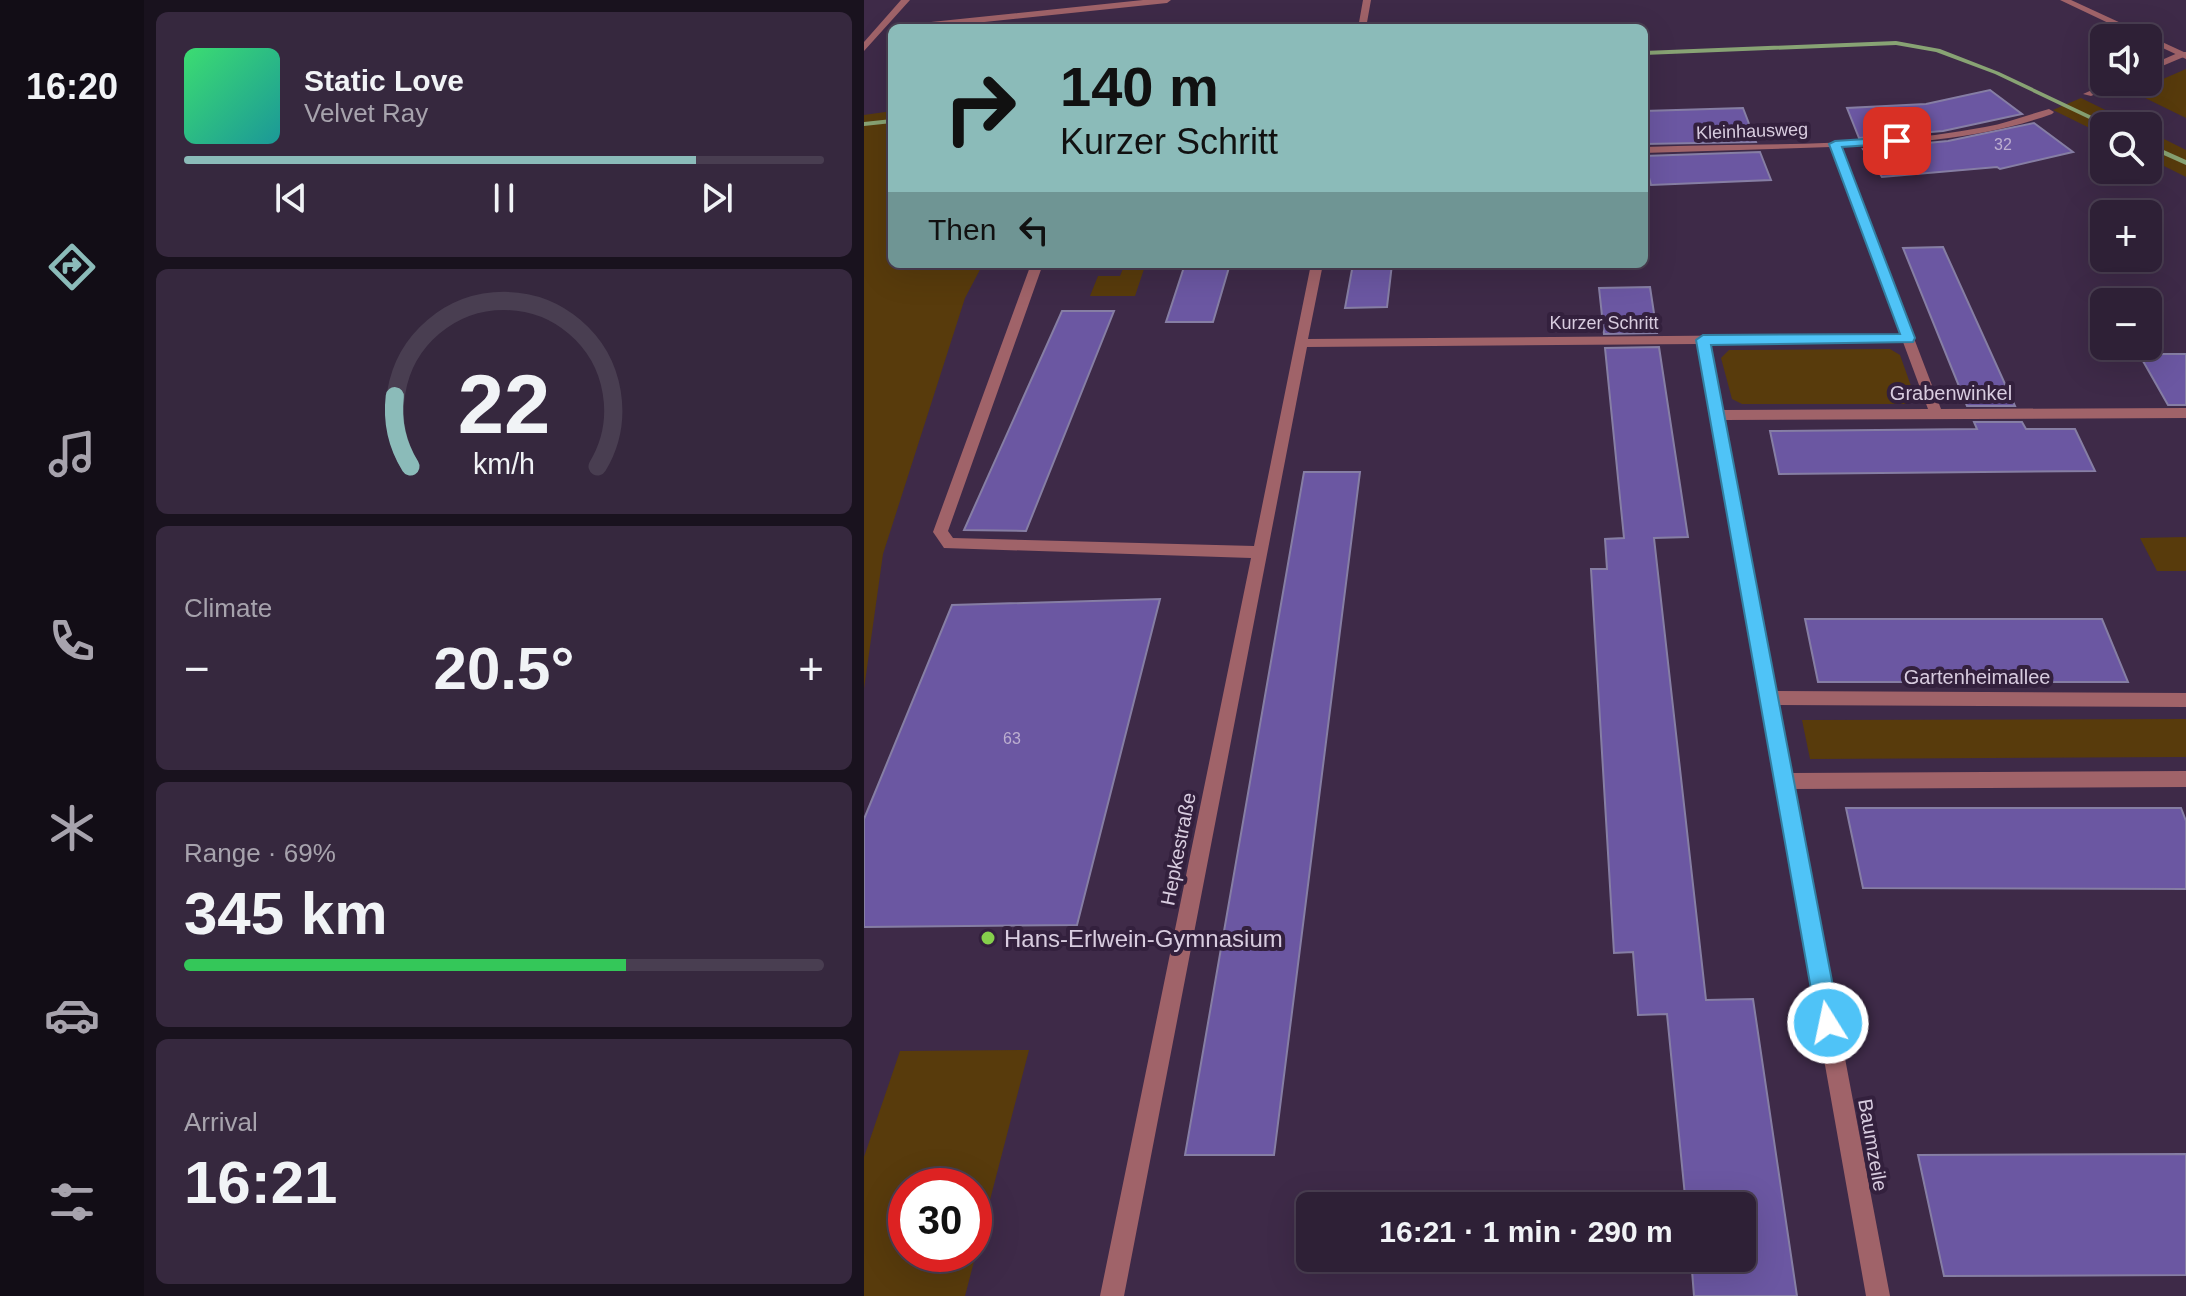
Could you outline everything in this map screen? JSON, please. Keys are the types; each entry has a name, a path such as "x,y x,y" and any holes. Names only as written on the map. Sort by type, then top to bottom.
{"street":[{"path":"864,48 906,0"},
{"path":"940,24 1167,0"},
{"path":"1363,24 1367,0"},
{"path":"2064,0 2117,24"},
{"path":"864,32 888,29"},
{"path":"2162,45 2184,55"},
{"path":"2162,64 2184,55"},
{"name":"Kleinhausweg","path":"1648,150 1959,137 2022,123 2049,112"},
{"path":"1835,144 1936,414"},
{"path":"1036,268 940,532 949,544 1259,552"},
{"name":"Hepkestraße","path":"1112,1296 1316,268"},
{"name":"Kurzer Schritt","path":"1301,343 1908,338"},
{"name":"Baumzeile","path":"1703,340 1878,1296"},
{"name":"Grabenwinkel","path":"1717,415 2186,413"},
{"name":"Gartenheimallee","path":"1768,698 2186,700"},
{"path":"1784,781 2186,779"}],"shaded area":[{"path":"2186,69 2186,118 2141,96 2162,96 2162,79"},
{"path":"2081,98 2110,112 2090,112 2090,128 2053,110"},
{"path":"888,112 888,268 981,268 965,298 883,554 864,689 864,115"},
{"path":"2162,138 2186,150 2186,177 2162,165"},
{"path":"1123,268 1144,268 1135,296 1090,296 1098,276 1120,276"},
{"path":"1890,349 1900,355 1916,400 1907,404 1742,404 1732,399 1721,358 1729,350"},
{"path":"2186,537 2186,571 2157,571 2140,538"},
{"path":"2186,719 2186,757 1810,759 1802,720"},
{"path":"1029,1050 992,1192 992,1168 888,1168 888,1272 971,1272 965,1296 864,1296 864,1157 900,1051"}],"building":[{"path":"1990,90 2022,114 1943,131 1859,138 1847,108 1926,104"},
{"path":"1743,108 1756,142 1648,144 1648,111"},
{"path":"2034,123 2073,152 2000,169 1882,177 1863,149 1948,141"},
{"path":"1760,152 1771,180 1651,185 1648,156"},
{"path":"1943,247 2015,406 1967,406 1903,248"},
{"path":"1184,268 1229,268 1213,322 1166,322"},
{"path":"1352,268 1392,268 1387,307 1345,308"},
{"path":"1650,287 1657,333 1604,334 1599,288"},
{"path":"1062,311 1114,311 1026,531 964,530"},
{"path":"1659,347 1688,537 1654,538 1706,1000 1753,999 1797,1296 1694,1296 1692,1272 1756,1272 1756,1192 1685,1192 1667,1014 1638,1015 1633,952 1614,953 1591,569 1607,569 1605,539 1624,538 1605,348"},
{"path":"2162,354 2186,354 2186,405 2168,405 2142,360 2162,360"},
{"path":"1974,422 2022,422 2026,429 2075,429 2095,471 1779,474 1770,431 1977,429"},
{"path":"1304,472 1360,472 1274,1155 1185,1155"},
{"path":"1160,599 1077,925 864,927 864,819 952,605"},
{"path":"1805,619 2102,619 2128,682 1818,682"},
{"path":"1846,808 2181,808 2186,821 2186,889 1863,888"},
{"path":"2186,1154 2186,1275 1944,1276 1918,1155"}],"waterway":[{"path":"1648,53 1896,43 1938,50 1997,73 2090,117"},
{"path":"864,124 888,121"},
{"path":"2162,152 2186,163"}],"place":[{"name":"Hans-Erlwein-Gymnasium","path":"988,938"}],"route":[{"path":"1828,1023 1703,340 1908,338 1835,144 1897,141"}]}
